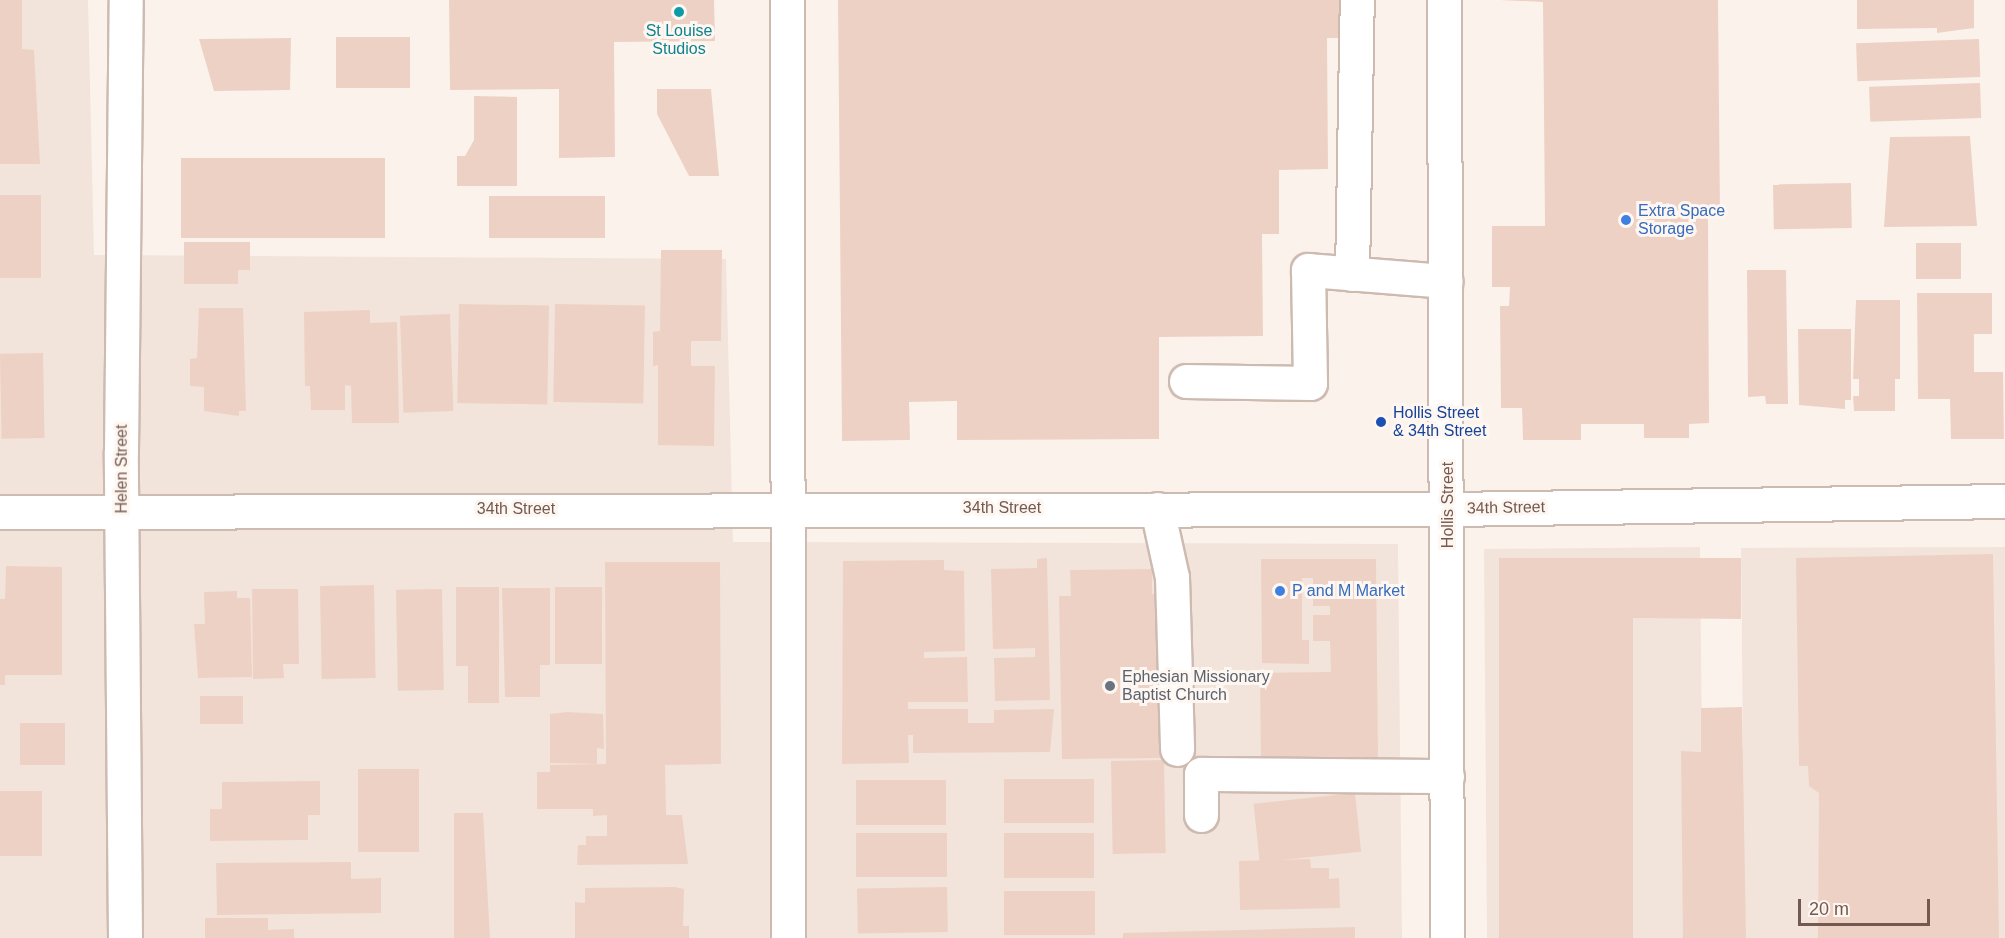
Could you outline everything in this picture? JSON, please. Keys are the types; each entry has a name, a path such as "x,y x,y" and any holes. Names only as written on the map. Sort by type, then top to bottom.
{"street":[{"name":"Helen Street","path":"125,938 122,508 126,0"},
{"path":"787,0 788,938"},
{"path":"1352,274 1357,0"},
{"name":"Hollis Street","path":"1444,0 1448,508 1448,938"},
{"path":"1186,381 1310,383 1308,270 1446,281"},
{"name":"34th Street","path":"0,512 122,508 1448,508 2005,501"},
{"path":"1157,508 1172,577 1177,749"},
{"path":"1201,815 1201,774 1448,776"}],"shaded area":[{"path":"0,0 88,0 94,255 726,259 733,542 1398,544 1402,938 0,938"},
{"path":"1700,547 1702,752 1743,750 1741,548 2005,547 2005,938 1487,938 1484,549"}],"building":[{"path":"0,0 22,0 22,49 34,50 40,164 0,164"},
{"path":"449,0 714,0 715,41 614,42 615,157 559,158 559,89 450,90"},
{"path":"838,0 1356,0 1356,38 1327,38 1328,169 1279,170 1279,234 1262,234 1263,336 1159,337 1159,439 957,440 957,401 909,402 910,440 842,441"},
{"name":"Extra Space Storage","path":"1500,0 1718,0 1720,214 1708,214 1709,423 1689,424 1689,438 1644,438 1644,424 1581,424 1581,440 1523,440 1522,408 1501,408 1500,306 1509,306 1510,287 1492,287 1492,226 1545,226 1543,2"},
{"path":"1857,0 1974,0 1974,28 1937,33 1937,28 1857,29"},
{"path":"336,37 410,37 410,88 336,88"},
{"path":"291,38 290,90 214,91 199,39"},
{"path":"1979,39 1980,77 1857,81 1856,43"},
{"path":"1980,83 1981,118 1870,122 1869,87"},
{"path":"657,89 711,89 719,176 689,176 657,114"},
{"path":"474,96 517,97 517,186 457,186 457,156 465,156 474,140"},
{"path":"1970,136 1977,226 1884,227 1890,137"},
{"path":"181,158 385,158 385,238 181,238"},
{"path":"1851,183 1852,228 1774,229 1773,184"},
{"path":"0,195 41,195 41,278 0,278"},
{"path":"489,196 605,196 605,238 489,238"},
{"path":"184,242 250,242 250,270 238,270 238,284 184,284"},
{"path":"1916,243 1961,243 1961,279 1916,279"},
{"path":"661,250 722,250 721,341 691,341 691,366 715,366 714,446 658,445 658,365 653,366 653,332 660,331"},
{"path":"1747,270 1786,270 1788,404 1766,404 1765,396 1748,397"},
{"path":"1917,293 1992,293 1992,334 1974,334 1974,372 2003,372 2004,439 1951,439 1950,399 1918,399"},
{"path":"1856,300 1900,300 1900,379 1895,379 1895,411 1854,411 1853,396 1859,396 1859,379 1853,379"},
{"path":"459,304 549,306 547,405 457,403"},
{"path":"555,304 645,306 643,404 553,402"},
{"path":"199,308 243,308 246,411 239,411 239,416 204,411 204,387 190,386 190,359 197,358"},
{"path":"370,310 370,323 397,322 399,423 352,423 351,386 345,385 345,410 311,410 310,386 305,386 304,312"},
{"path":"450,314 453,411 403,413 400,316"},
{"path":"1798,329 1851,329 1851,400 1845,400 1845,409 1799,405"},
{"path":"43,353 44,438 1,439 0,354"},
{"path":"1993,554 1999,938 1818,938 1819,793 1809,786 1808,766 1799,766 1796,558"},
{"path":"1047,558 1050,700 995,701 994,658 1035,657 1035,648 993,649 991,569 1037,568 1037,559"},
{"path":"1499,558 1741,558 1741,619 1633,618 1633,938 1499,938"},
{"path":"1261,559 1376,559 1378,760 1261,760 1260,673 1331,672 1330,641 1313,641 1313,615 1330,615 1330,606 1313,606 1313,578 1302,578 1302,640 1309,640 1309,664 1262,663"},
{"path":"944,560 944,570 964,571 965,651 924,652 924,658 967,657 968,702 908,702 908,709 968,709 968,723 994,723 994,710 1054,709 1050,752 913,753 913,735 908,735 909,763 842,764 843,561"},
{"path":"605,562 720,562 721,764 665,765 666,815 682,815 688,864 577,865 578,845 586,845 586,836 607,836 607,815 593,816 593,809 537,809 537,772 550,772 550,765 606,764"},
{"path":"6,566 62,567 62,675 5,675 5,685 0,685 0,599 5,599"},
{"name":"Ephesian Missionary Baptist Church","path":"1152,569 1152,594 1158,594 1161,758 1062,759 1059,596 1071,596 1070,570"},
{"path":"374,585 376,678 322,679 320,586"},
{"path":"456,587 499,587 499,703 468,703 468,666 456,666"},
{"path":"555,587 602,587 602,664 555,664"},
{"path":"502,588 550,588 550,665 540,665 540,697 505,697"},
{"path":"252,589 298,589 299,664 283,664 284,678 253,679"},
{"path":"442,589 444,690 398,691 396,590"},
{"path":"237,591 237,598 250,598 252,677 198,678 194,624 205,624 204,592"},
{"path":"200,696 243,696 243,724 200,724"},
{"path":"1742,707 1746,938 1683,938 1681,751 1701,752 1701,708"},
{"path":"567,712 603,714 604,749 597,748 597,764 550,763 550,714"},
{"path":"20,723 65,723 65,765 20,765"},
{"path":"1164,760 1166,853 1113,854 1111,761"},
{"path":"358,769 419,769 419,852 358,852"},
{"path":"1004,779 1094,779 1094,823 1004,823"},
{"path":"856,780 946,780 946,825 856,825"},
{"path":"320,781 320,815 308,815 308,840 210,841 210,809 222,809 222,782"},
{"path":"0,791 42,791 42,856 0,856"},
{"path":"1355,793 1361,852 1260,862 1254,804"},
{"path":"454,813 483,813 490,938 454,938"},
{"path":"856,833 947,833 947,877 856,877"},
{"path":"1004,833 1094,833 1094,878 1004,878"},
{"path":"1310,859 1311,868 1329,868 1329,879 1339,878 1340,908 1240,910 1239,861"},
{"path":"351,862 351,879 381,878 381,913 217,915 216,863"},
{"path":"675,887 684,889 683,926 689,926 689,938 575,938 575,902 585,903 585,888"},
{"path":"947,887 948,932 858,934 857,889"},
{"path":"1004,891 1095,891 1095,935 1004,935"},
{"path":"205,918 268,918 268,930 294,929 294,938 205,938"},
{"path":"1355,927 1355,938 1123,938 1123,933"}],"place":[{"name":"St Louise Studios","path":"679,12"},
{"name":"Extra Space Storage","path":"1626,220"},
{"name":"Hollis Street & 34th Street","path":"1381,422"},
{"name":"P and M Market","path":"1280,591"},
{"name":"Ephesian Missionary Baptist Church","path":"1110,686"}]}
